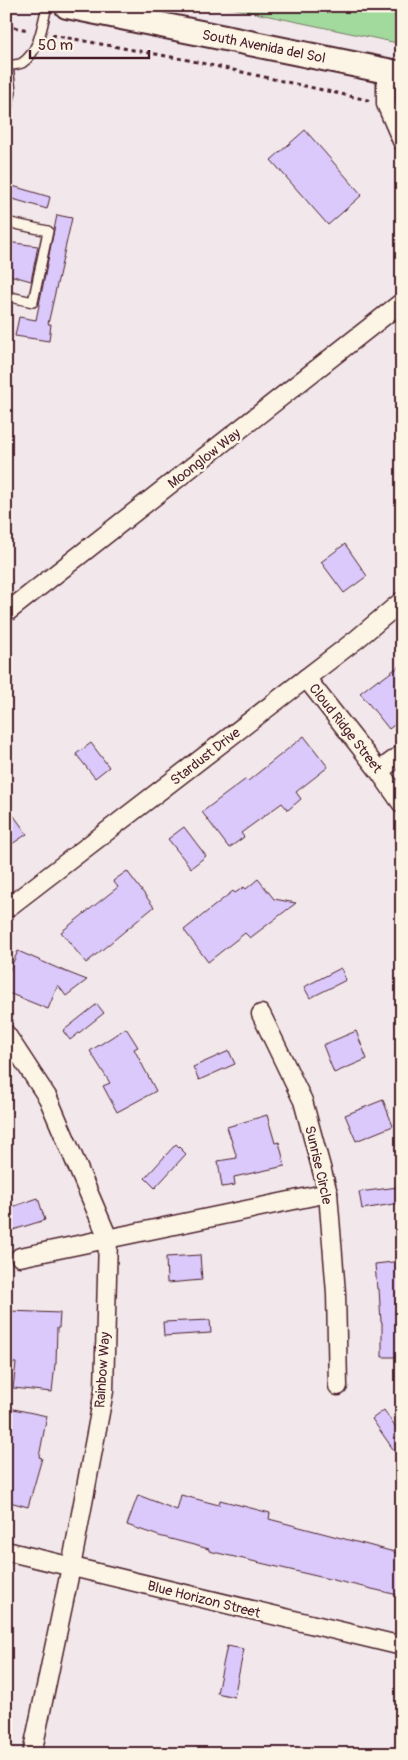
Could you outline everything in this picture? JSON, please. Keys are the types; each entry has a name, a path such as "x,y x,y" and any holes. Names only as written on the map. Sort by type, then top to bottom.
{"street":[{"name":"South Avenida del Sol","path":"67,6 394,73"},
{"path":"394,73 386,104 402,141"},
{"name":"Moonglow Way","path":"6,613 402,302"},
{"name":"Stardust Drive","path":"6,909 357,639 402,601"},
{"name":"Cloud Ridge Street","path":"306,678 379,771 402,804"},
{"path":"379,771 402,754"},
{"name":"Sunrise Circle","path":"262,1014 303,1101 328,1193 336,1293 338,1386"},
{"name":"Rainbow Way","path":"6,1034 48,1098 108,1238 104,1391 71,1567 32,1754"},
{"path":"20,1257 328,1193"},
{"name":"Blue Horizon Street","path":"6,1551 402,1646"}],"lane":[{"path":"6,114 11,92 7,66 21,64 34,50 41,33 46,6"},
{"path":"6,222 48,231 33,302 6,296"}],"path":[{"path":"6,26 188,60 386,104"}],"green space":[{"path":"221,6 402,6 402,44 236,9"}],"building":[{"path":"305,130 362,195 328,225 271,160"},
{"path":"9,185 50,197 47,209 6,197"},
{"path":"57,215 72,218 48,324 51,324 49,341 15,336 19,317 36,320"},
{"path":"6,242 38,246 31,281 6,274"},
{"path":"345,544 367,576 344,593 321,562"},
{"path":"402,664 402,719 389,729 360,693"},
{"path":"304,736 328,767 296,792 301,799 288,810 282,803 241,833 244,837 229,848 202,812 246,779 248,781"},
{"path":"91,743 109,767 95,778 76,754"},
{"path":"6,805 27,834 6,848"},
{"path":"184,827 206,856 191,868 168,839"},
{"path":"127,871 154,907 86,963 61,932 118,887 113,881"},
{"path":"258,879 274,899 296,903 250,938 245,933 208,962 184,930 233,891 235,893 244,887 246,889"},
{"path":"18,951 87,980 66,996 58,985 48,1009 6,992 6,978"},
{"path":"341,968 346,980 310,998 304,987"},
{"path":"97,1004 104,1013 70,1040 63,1031"},
{"path":"126,1028 138,1047 134,1049 156,1091 117,1112 103,1086 110,1083 90,1051"},
{"path":"356,1031 367,1059 334,1073 323,1045"},
{"path":"229,1051 235,1064 199,1080 193,1067"},
{"path":"383,1100 393,1126 356,1141 345,1115"},
{"path":"267,1115 275,1143 279,1142 285,1166 234,1177 235,1185 222,1187 218,1161 237,1158 227,1127"},
{"path":"176,1144 186,1154 155,1188 145,1178"},
{"path":"398,1187 400,1203 362,1209 359,1192"},
{"path":"38,1198 45,1220 13,1230 6,1209"},
{"path":"200,1255 202,1280 167,1283 166,1257"},
{"path":"402,1261 402,1357 382,1357 382,1322 375,1264"},
{"path":"10,1311 60,1313 52,1392 13,1388 16,1363 9,1363"},
{"path":"210,1320 211,1333 164,1336 163,1322"},
{"path":"9,1408 47,1416 39,1457 42,1458 28,1507 6,1501 6,1420"},
{"path":"384,1410 402,1436 402,1462 372,1419"},
{"path":"138,1495 177,1510 181,1495 219,1505 220,1500 270,1513 269,1519 402,1554 402,1596 209,1551 209,1549 159,1536 127,1525"},
{"path":"227,1646 244,1649 234,1697 217,1693"}]}
